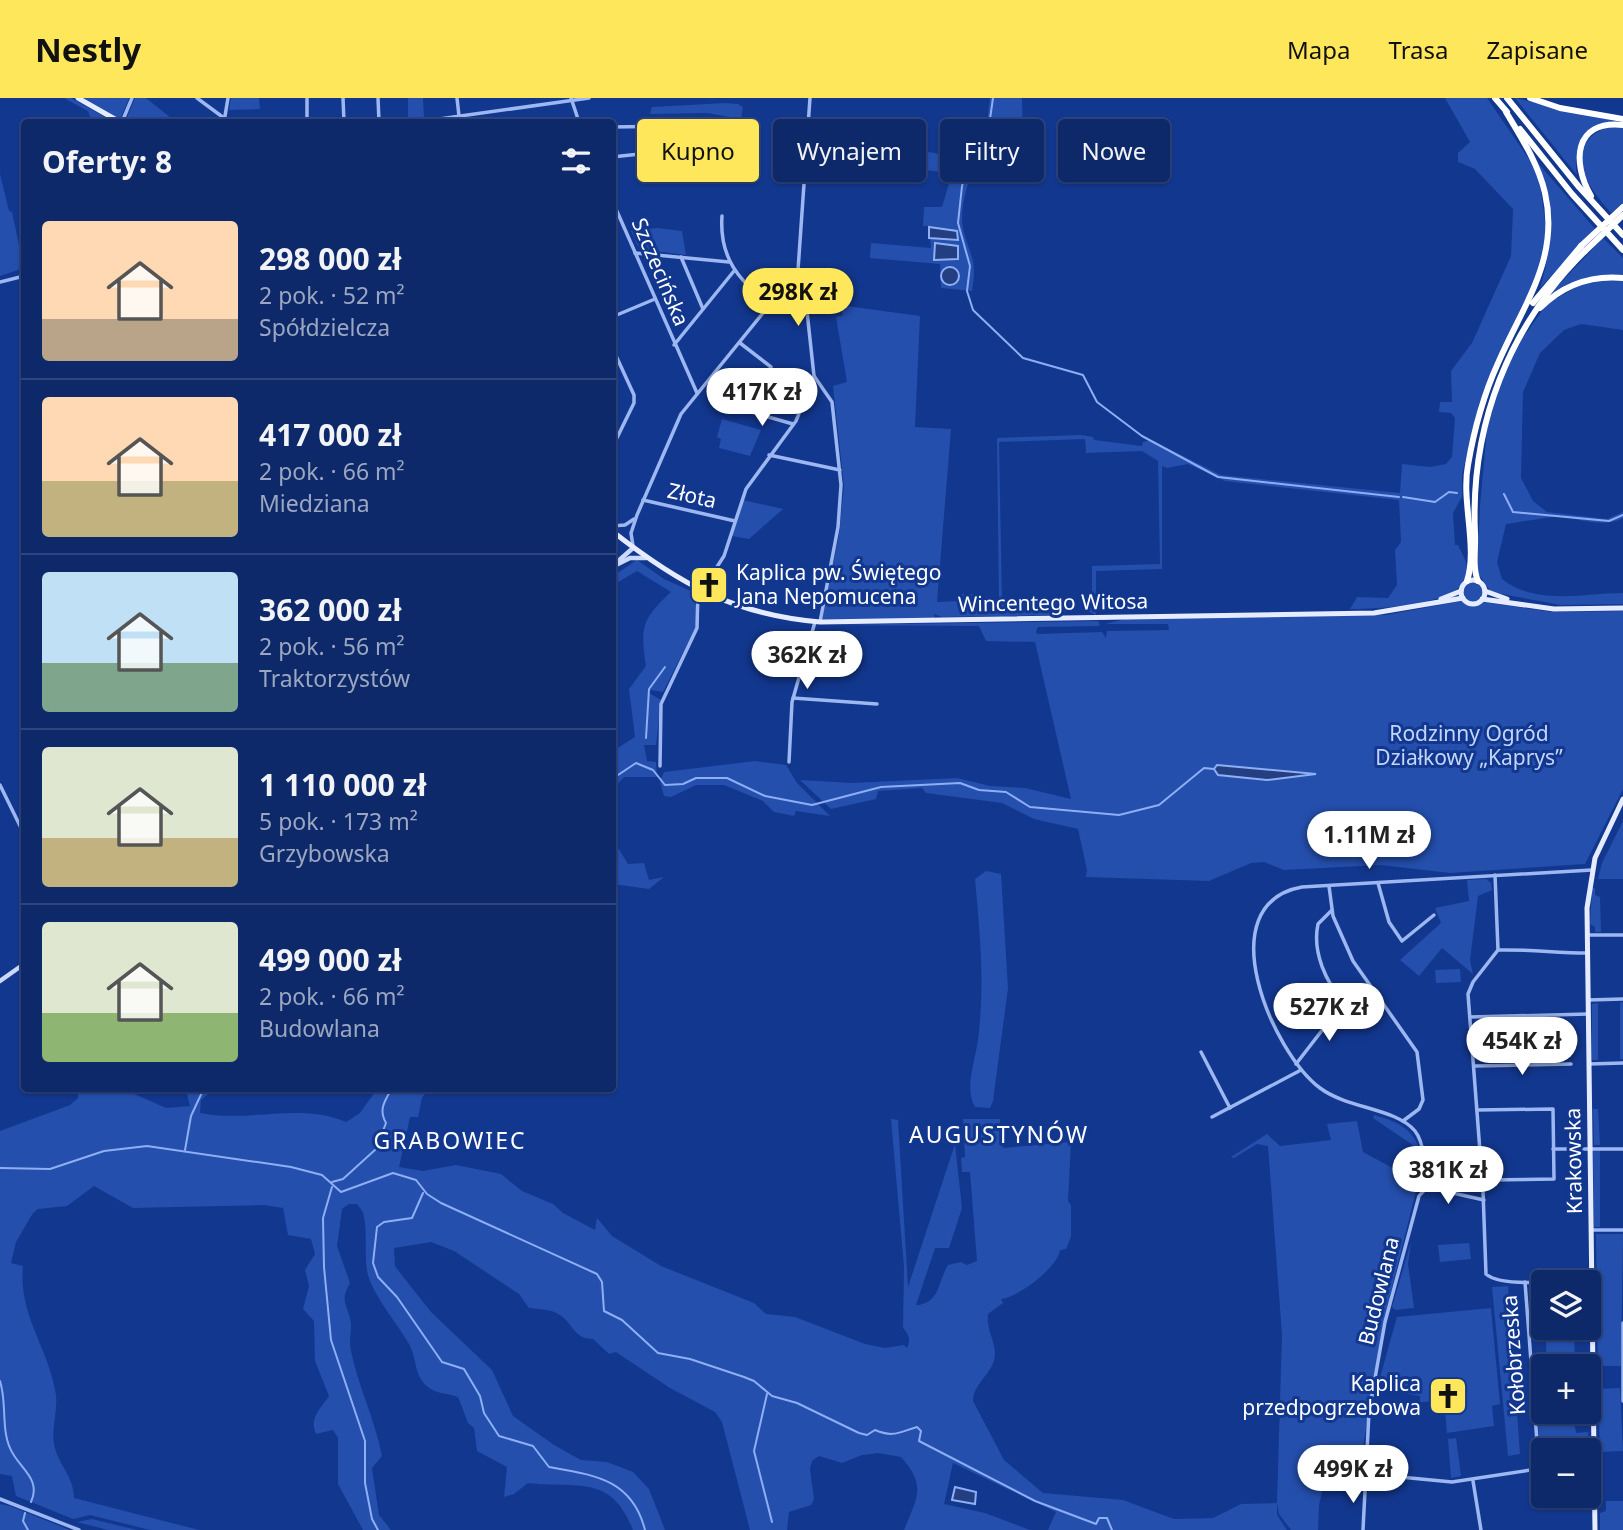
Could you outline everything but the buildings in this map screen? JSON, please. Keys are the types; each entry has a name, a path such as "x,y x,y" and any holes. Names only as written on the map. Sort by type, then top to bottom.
{"highway":[{"path":"1495,98 1572,194 1623,250"},
{"path":"1507,98 1623,235"},
{"path":"1530,98 1560,108 1623,119"},
{"path":"1478,581 1475,523 1480,447 1495,389 1544,265 1548,217 1538,169 1506,111"},
{"path":"1604,215 1579,174 1578,154 1586,139 1597,129 1623,125"},
{"path":"1467,581 1467,466 1489,386 1521,327 1583,248 1623,207"},
{"path":"1583,248 1623,215"},
{"path":"1521,327 1548,300 1569,286 1593,278 1623,278"}],"main road":[{"path":"78,98 116,119"},
{"name":"Wincentego Witosa","path":"616,532 646,558 700,591 755,611 817,622 1374,613 1463,598"},
{"path":"616,533 624,547 622,559"},
{"path":"616,564 634,548"},
{"path":"622,559 646,558"},
{"path":"1516,603 1485,591 1478,581 1467,581 1461,591 1463,598 1472,603 1482,598 1516,603 1554,608 1623,608"},
{"name":"Wincentego Witosa","path":"1433,603 1461,591"},
{"path":"1482,598 1485,591"},
{"name":"Krakowska","path":"1592,1270 1587,953 1591,870 1623,799"},
{"path":"0,981 21,966"},
{"name":"Krakowska","path":"1592,1340 1592,1438"},
{"name":"Krakowska","path":"1594,1508 1595,1530"}],"street":[{"path":"122,119 132,98"},
{"path":"197,98 223,119"},
{"path":"224,119 228,98"},
{"path":"307,98 307,119"},
{"path":"343,98 344,119"},
{"path":"378,98 379,119"},
{"path":"457,98 459,116"},
{"path":"438,119 521,104 589,98"},
{"path":"660,766 662,701 697,628 700,591 724,556 746,489 793,425 814,376 805,293 798,272 810,98"},
{"path":"572,99 578,119"},
{"path":"616,127 637,127"},
{"path":"616,157 637,154"},
{"name":"Szczecińska","path":"616,209 698,394"},
{"path":"722,216 721,239 729,262 747,288 771,306"},
{"path":"635,253 729,262"},
{"path":"681,257 703,309"},
{"path":"674,345 734,271"},
{"path":"623,539 627,539 631,533 679,419 798,272"},
{"path":"0,282 21,277"},
{"path":"616,315 655,299"},
{"path":"740,343 771,367 766,385 807,397"},
{"path":"616,356 634,395 634,403 616,440"},
{"path":"789,762 793,698 817,622 838,522 840,470 832,402 814,376"},
{"path":"741,409 793,425"},
{"path":"769,455 840,470"},
{"name":"Złota","path":"643,500 735,521"},
{"path":"616,529 630,523 637,515"},
{"path":"616,529 622,526"},
{"path":"631,533 634,548"},
{"path":"793,698 877,704"},
{"path":"0,785 21,828"},
{"path":"1329,886 1332,910 1355,965 1418,1052 1423,1100 1419,1109 1403,1121 1333,1097 1300,1070 1275,1031 1260,988 1255,932 1270,902 1293,889 1329,886 1495,875 1591,870"},
{"path":"1495,875 1498,950 1469,989 1487,1275 1531,1282"},
{"path":"1378,883 1389,922 1402,941 1434,915"},
{"path":"1296,1064 1344,1002 1332,988 1320,960 1317,932 1322,919 1332,910"},
{"path":"1587,936 1623,935"},
{"path":"1498,950 1540,949 1555,953 1587,953"},
{"path":"1588,1000 1623,999"},
{"path":"1470,1017 1588,1014"},
{"path":"1201,1052 1230,1108"},
{"path":"1589,1063 1623,1063"},
{"path":"1474,1066 1570,1064"},
{"path":"1212,1117 1300,1070"},
{"path":"1477,1110 1553,1109 1554,1179 1483,1180"},
{"name":"Budowlana","path":"1363,1530 1367,1431 1383,1331 1419,1196 1426,1187 1421,1141 1403,1121"},
{"path":"1553,1149 1623,1149"},
{"path":"1426,1187 1484,1200"},
{"path":"1591,1230 1623,1230"},
{"name":"Kołobrzeska","path":"1525,1282 1538,1438"},
{"path":"1623,1323 1623,1401"},
{"path":"1365,1480 1400,1477 1452,1482 1473,1481 1531,1470"},
{"path":"1473,1481 1481,1530"},
{"path":"0,1499 79,1530"}],"green space":[{"path":"64,98 71,98 109,119 91,119 88,111"},
{"path":"84,98 129,98 118,119"},
{"path":"135,98 146,98 172,119 126,119"},
{"path":"231,98 259,98 260,109 229,110"},
{"path":"408,98 423,98 424,118 408,119"},
{"path":"990,98 1022,98 1023,119 987,119"},
{"path":"1445,98 1487,98 1533,165 1540,184 1546,228 1539,273 1495,361 1479,404 1462,475 1462,497 1453,513 1455,545 1458,545 1467,568 1467,576 1461,586 1449,594 1415,604 1350,609 1357,597 1388,598 1397,585 1395,550 1401,542 1399,500 1225,481 1188,464 1167,468 1162,466 1162,569 1096,571 1096,615 1083,609 1080,602 1092,601 1092,566 1160,564 1158,461 1142,451 1086,453 1085,439 999,442 1002,603 1073,602 1069,610 1057,615 942,617 934,614 935,619 822,619 839,535 844,486 833,386 847,382 836,317 843,315 839,305 920,316 915,427 951,429 937,602 958,601 959,594 972,594 975,605 999,604 997,438 1081,435 1093,437 1094,440 1142,446 1143,442 1151,440 1221,475 1400,493 1402,464 1430,467 1446,464 1452,457 1455,418 1451,413 1439,412 1440,402 1452,402 1451,371 1472,343 1511,256 1513,209 1475,169 1458,162 1458,153 1470,142"},
{"path":"1515,98 1623,123 1600,125 1588,134 1578,153 1577,175"},
{"path":"725,103 743,107 741,119 707,113 650,114 652,107"},
{"path":"1608,127 1623,127 1623,203 1611,213 1587,180 1581,156 1584,145 1593,135"},
{"path":"926,151 940,154 940,172 926,170"},
{"path":"1538,163 1595,229 1540,288 1548,255 1550,225"},
{"path":"0,174 9,211 12,212 21,254 21,269 0,276"},
{"path":"949,182 969,182 962,222 974,267 972,291 941,288 940,264 870,258 871,243 931,248 929,226 923,226 924,207 942,207"},
{"path":"657,228 682,231 686,255 639,249 631,231"},
{"path":"1603,238 1623,258 1623,275 1587,277 1549,295"},
{"path":"1600,280 1623,281 1623,330 1581,324 1564,330 1540,353 1523,392 1521,478 1533,501 1547,512 1607,519 1623,512 1623,518 1604,523 1555,517 1506,524 1497,562 1502,579 1530,593 1560,596 1623,593 1623,604 1561,605 1491,592 1477,572 1480,506 1487,429 1503,376 1519,343 1548,303 1582,284"},
{"path":"722,419 761,430 750,456 719,448 721,439 717,437"},
{"path":"743,500 783,509 749,539 732,536"},
{"path":"637,560 664,579 693,592 698,618 663,692 651,690 649,693 661,700 656,745 644,745 647,761 656,762 657,777 624,777 616,786 616,749 635,737 629,689 646,666 643,642 645,624 654,609 671,592 637,571 616,583 616,574"},
{"path":"1473,582 1480,585 1483,592 1480,599 1473,602 1466,599 1463,592 1466,585"},
{"name":"Rodzinny Ogród Działkowy „Kaprys”","path":"1461,601 1470,606 1483,602 1552,612 1623,611 1623,789 1585,864 1450,873 1381,865 1284,870 1264,862 1251,863 1209,881 1086,877 1087,870 1078,829 1034,819 1002,803 926,793 922,788 878,791 876,799 831,809 800,780 851,783 957,778 990,786 1025,788 1071,799 1035,642 986,641 979,626 818,625 1098,621 1098,626 1038,627 1036,631 1037,634 1102,632 1106,638 1107,631 1169,630 1168,624 1105,624 1125,619 1386,615"},
{"path":"755,761 786,765 797,783 830,816 796,811 794,816 774,812 763,801 724,785 696,785 671,797 664,796 660,781 664,772"},
{"path":"1623,821 1623,879 1598,879 1602,863"},
{"path":"616,845 628,864 644,863 649,880 664,877 649,889 616,884"},
{"path":"986,871 1001,874 1008,988 990,1108 975,1107 970,1092 981,1000 975,879"},
{"path":"1486,879 1491,883 1492,890 1478,896 1470,960 1473,974 1442,948 1419,976 1400,960 1441,923 1435,908 1469,901 1467,880"},
{"path":"1592,888 1595,888 1595,895 1600,897 1601,932 1595,932 1595,927 1590,924"},
{"path":"1460,969 1461,982 1436,983 1435,970"},
{"path":"1623,1002 1623,1059 1620,1059 1620,1003"},
{"path":"1598,1003 1598,1060 1592,1060 1592,1004"},
{"path":"78,1092 130,1092 166,1108 190,1106 189,1092 210,1092 201,1100 200,1113 237,1116 310,1114 346,1122 360,1113 375,1092 426,1092 418,1117 410,1117 399,1167 423,1171 456,1165 501,1174 522,1191 553,1204 563,1213 595,1230 597,1218 612,1236 661,1266 754,1303 766,1314 795,1317 865,1344 885,1348 904,1345 907,1348 909,1340 903,1328 904,1267 891,1119 898,1120 908,1287 955,1144 962,1208 949,1248 935,1248 916,1305 930,1301 934,1296 948,1265 961,1262 967,1265 977,1261 970,1172 962,1172 961,1158 965,1157 963,1119 1000,1119 1003,1148 1071,1142 1068,1201 1071,1205 1071,1237 1066,1249 1060,1250 1052,1265 1036,1280 1018,1293 1001,1299 1003,1303 988,1314 988,1325 995,1349 994,1360 976,1389 973,1401 1004,1460 1043,1493 1123,1500 1174,1519 1213,1518 1241,1504 1277,1503 1277,1515 1287,1530 1048,1530 1056,1512 953,1463 944,1504 985,1513 1030,1530 904,1530 916,1500 917,1484 901,1457 878,1453 862,1455 842,1463 819,1456 812,1461 810,1469 814,1499 811,1505 789,1512 787,1530 750,1530 722,1422 715,1412 670,1388 616,1352 609,1354 593,1339 577,1333 558,1314 529,1308 519,1294 454,1251 431,1242 394,1248 395,1266 431,1312 492,1370 513,1416 581,1460 607,1462 633,1472 649,1489 665,1530 633,1530 614,1499 591,1487 528,1483 514,1494 504,1497 507,1467 477,1451 474,1428 468,1423 458,1397 431,1389 420,1378 412,1349 369,1280 363,1212 357,1204 349,1204 342,1209 337,1246 350,1283 345,1300 351,1322 351,1351 382,1456 372,1468 379,1515 391,1530 363,1530 338,1484 338,1438 333,1430 316,1434 314,1428 316,1414 329,1396 315,1361 314,1321 303,1309 309,1286 305,1270 315,1254 311,1239 288,1235 283,1208 264,1205 133,1208 94,1186 67,1206 38,1209 33,1213 16,1242 11,1263 23,1266 23,1284 29,1316 52,1378 56,1395 53,1436 55,1448 72,1484 74,1498 199,1530 150,1530 90,1515 73,1519 16,1496 12,1476 0,1474 0,1131 70,1105 78,1098"},
{"path":"1593,1109 1598,1109 1600,1145 1594,1145"},
{"path":"1374,1115 1402,1126 1417,1142 1420,1150 1373,1118"},
{"path":"1357,1121 1363,1152 1398,1171 1420,1175 1383,1324 1363,1447 1332,1450 1319,1505 1318,1530 1291,1530 1279,1514 1277,1503 1282,1335 1268,1146 1257,1144 1234,1158 1231,1157 1267,1134 1280,1146 1331,1140 1327,1124"},
{"path":"1600,1150 1600,1227 1594,1227 1593,1151"},
{"path":"1596,1234 1623,1234 1621,1366 1602,1366 1602,1385 1601,1354 1598,1354 1597,1340 1601,1340 1601,1270 1596,1270"},
{"path":"1411,1242 1408,1264 1414,1308 1395,1310 1392,1307"},
{"path":"1469,1243 1471,1259 1440,1262 1438,1245"},
{"path":"1508,1286 1520,1454 1508,1456 1492,1287"},
{"path":"1491,1308 1500,1404 1492,1406 1494,1426 1447,1433 1444,1401 1420,1402 1420,1396 1377,1388 1397,1317"},
{"path":"1546,1340 1574,1340 1575,1354 1547,1354"},
{"path":"1620,1388 1623,1451 1601,1452 1601,1389"},
{"path":"1538,1424 1574,1424 1576,1433 1588,1432 1589,1438 1539,1438"},
{"path":"1456,1438 1461,1476 1451,1478 1448,1439"},
{"path":"1606,1501 1623,1501 1623,1530 1600,1530 1600,1513 1606,1511"},
{"path":"0,1504 10,1506 70,1530 0,1530"},
{"path":"92,1519 137,1530 108,1530 77,1522"}],"shaded area":[{"path":"929,227 957,231 958,240 929,238"},
{"path":"935,243 958,246 958,259 934,260"},
{"path":"946,267 954,267 959,276 957,283 946,285 941,280 941,272"},
{"path":"1217,765 1316,774 1267,780 1218,775 1214,769"},
{"path":"955,1487 976,1492 975,1504 952,1500"}],"waterway":[{"path":"993,98 989,126 969,161 962,186 958,223 970,266 967,291 973,310 1023,358 1083,375 1097,402 1142,436 1218,477 1399,497"},
{"path":"1403,497 1435,502 1449,492 1457,493"},
{"path":"1504,494 1513,512 1609,521 1623,515"},
{"path":"646,738 649,689 665,667"},
{"path":"616,776 636,763 653,770 665,785 683,784 696,778 727,778 765,796 812,805 881,787 960,783 979,790 1006,792 1030,807 1119,815 1159,805 1204,768 1214,769"},
{"path":"185,1150 191,1116 202,1092"},
{"path":"332,1182 343,1179 376,1149 386,1123 383,1105 390,1092"},
{"path":"0,1168 50,1169 104,1151 147,1146 291,1167 322,1175 341,1192 393,1173 416,1180 427,1194 441,1203 597,1274 602,1282 604,1311 622,1320 658,1353 690,1359 744,1377 754,1381 772,1396 797,1403 859,1433 867,1435 875,1430 892,1434 917,1427 921,1431 919,1441 1035,1501 1096,1524 1099,1518 1107,1518 1112,1530"},
{"path":"332,1187 323,1218 324,1267 331,1340 365,1441 365,1483 372,1519 378,1530"},
{"path":"423,1193 412,1218 384,1222 377,1227 373,1263 378,1277 397,1297 442,1362 464,1369 480,1396 484,1413 499,1436 533,1446 549,1467 609,1482 631,1500 645,1530"},
{"path":"0,1381 7,1440 31,1480 34,1494 31,1502"},
{"path":"767,1394 754,1451 772,1522"},
{"path":"25,1513 23,1521 28,1530"}],"place":[{"name":"Kaplica pw. Świętego Jana Nepomucena","path":"709,585"},
{"name":"Kaplica przedpogrzebowa","path":"1448,1396"}],"district":[{"name":"AUGUSTYNÓW","path":"999,1135"},
{"name":"GRABOWIEC","path":"450,1141"}]}
